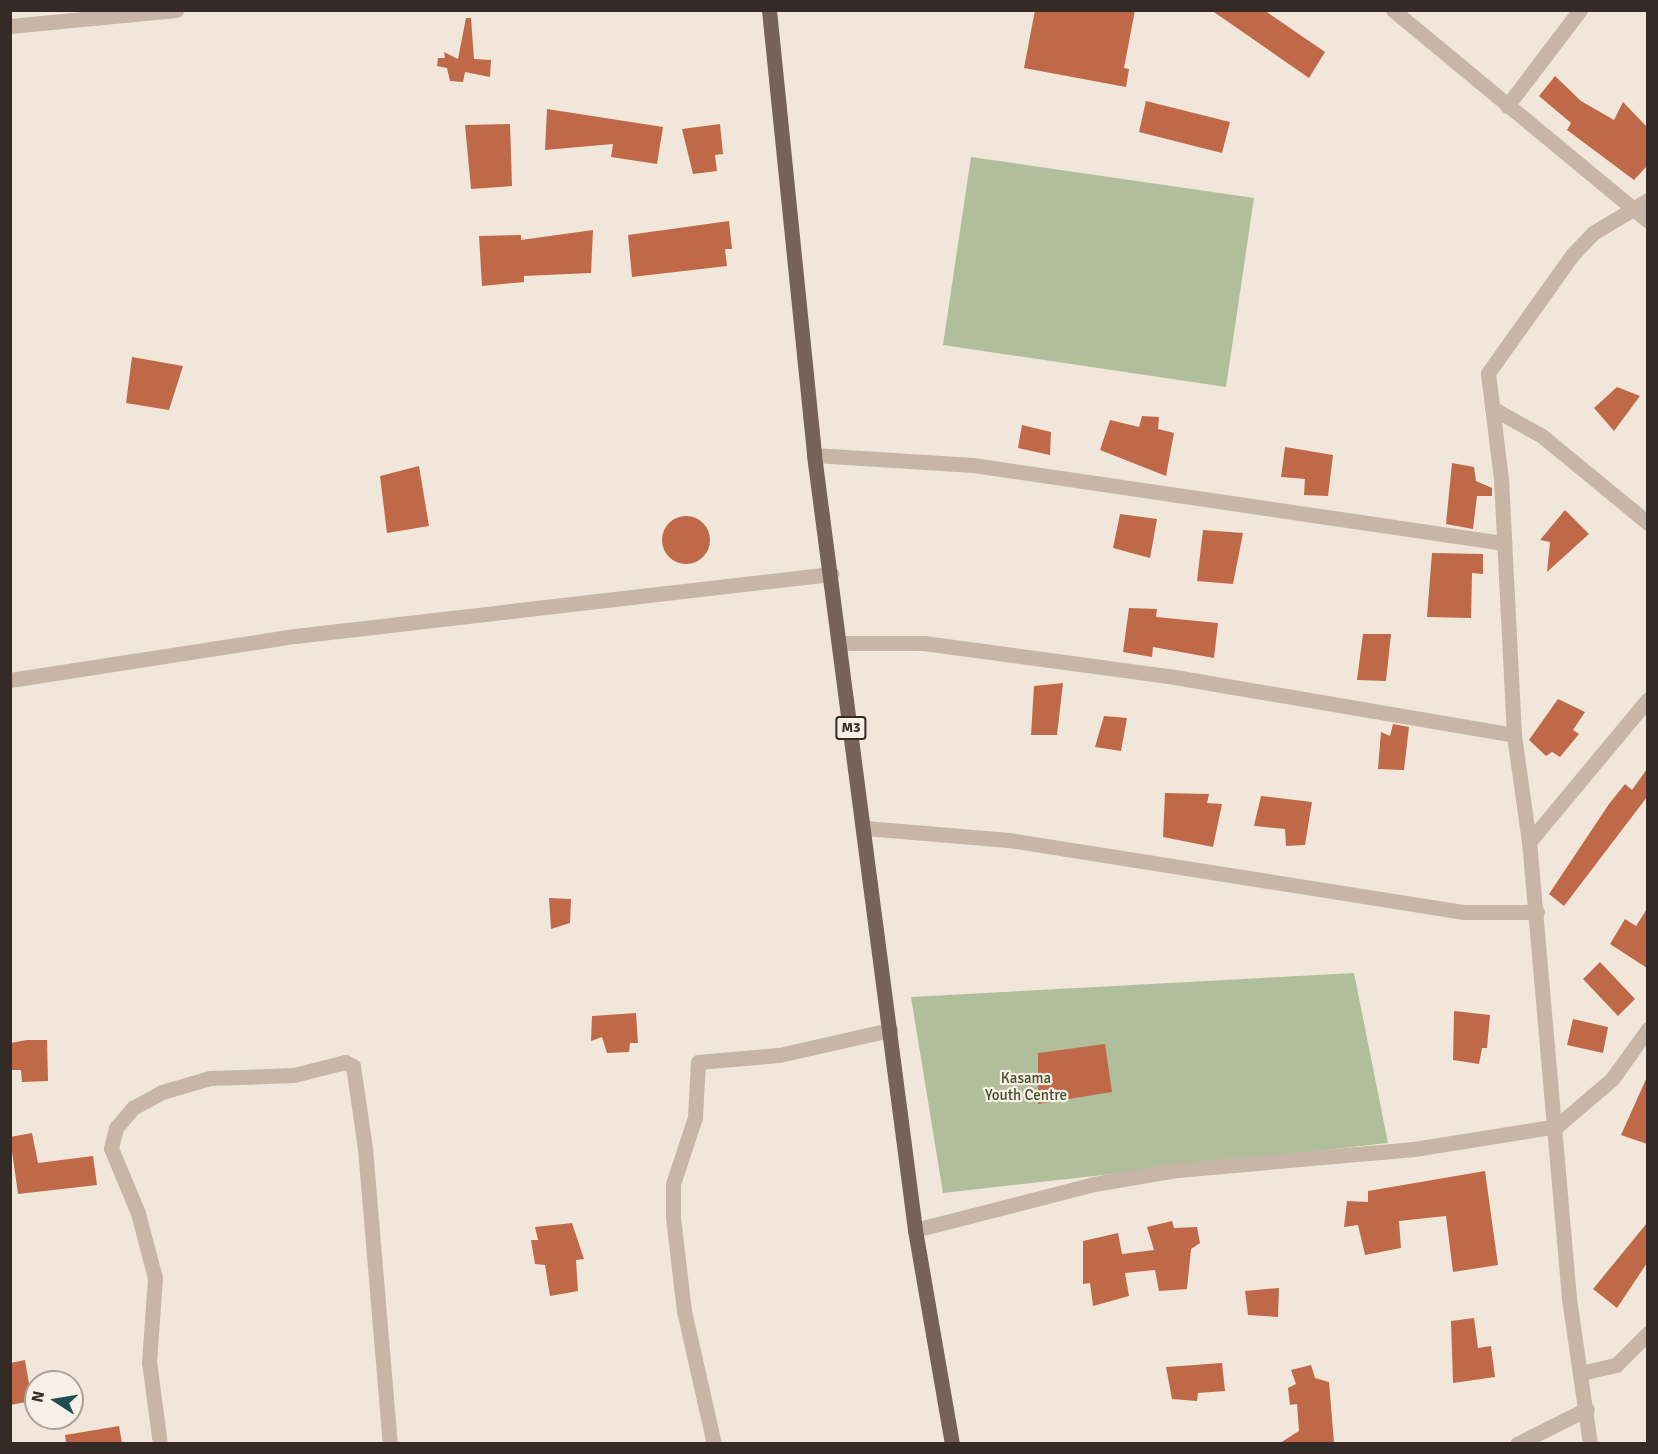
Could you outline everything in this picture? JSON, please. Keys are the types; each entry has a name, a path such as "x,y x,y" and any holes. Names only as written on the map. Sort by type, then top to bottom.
{"main road":[{"name":"M3","path":"770,10 814,455 865,828 915,1230 952,1443"}],"street":[{"path":"10,26 176,10"},
{"path":"1393,10 1647,221"},
{"path":"1508,106 1580,10"},
{"path":"1590,1443 1587,1409 1569,1298 1557,1126 1537,912 1514,735 1504,543 1492,408 1487,384 1493,362 1559,280 1573,254 1593,233 1635,211 1647,200"},
{"path":"1492,408 1542,436 1647,523"},
{"path":"814,455 984,466 1504,543"},
{"path":"10,680 295,636 831,574"},
{"path":"840,643 924,643 1157,675 1514,735"},
{"path":"1529,842 1647,699"},
{"path":"865,828 1010,840 1464,912 1537,912"},
{"path":"915,1230 1094,1184 1167,1172 1403,1150 1557,1126 1612,1079 1647,1029"},
{"path":"714,1443 684,1311 673,1217 673,1184 695,1117 698,1062 779,1054 890,1030"},
{"path":"160,1443 149,1362 155,1278 138,1213 111,1148 116,1128 132,1108 162,1092 210,1078 294,1075 345,1062 353,1066 365,1148 390,1443"},
{"path":"1581,1372 1616,1365 1647,1333"},
{"path":"1517,1443 1587,1409"}],"green space":[{"path":"971,157 1254,198 1226,387 943,345"},
{"name":"Kasama Youth Centre","path":"1354,973 1388,1143 943,1193 911,997"}],"building":[{"path":"1035,10 1135,10 1124,68 1129,69 1126,87 1024,68"},
{"path":"1211,10 1264,10 1325,52 1309,78"},
{"path":"466,18 471,18 474,59 491,60 490,77 465,72 463,82 450,81 447,68 437,66 438,58 445,58 444,52 458,59"},
{"path":"1555,76 1581,101 1614,120 1623,102 1647,127 1647,166 1634,180 1567,130 1571,123 1539,96"},
{"path":"1146,101 1230,122 1222,153 1139,132"},
{"path":"547,109 663,127 657,164 611,157 613,144 545,150"},
{"path":"510,124 512,186 471,189 465,125"},
{"path":"720,124 723,154 715,155 717,171 693,174 682,129"},
{"path":"729,221 732,249 725,249 727,266 632,277 628,235"},
{"path":"593,230 591,273 524,276 524,282 482,286 479,236 521,235 521,240"},
{"path":"132,357 183,366 169,410 126,403"},
{"path":"1617,387 1640,396 1614,431 1594,408"},
{"path":"1142,416 1159,417 1158,429 1174,433 1166,476 1100,450 1110,420 1139,427"},
{"path":"1022,425 1051,432 1050,455 1018,448"},
{"path":"1285,447 1333,455 1328,496 1304,495 1305,479 1281,477"},
{"path":"1452,463 1474,467 1476,481 1492,488 1492,496 1477,496 1473,529 1446,524"},
{"path":"419,466 429,526 387,533 380,476"},
{"path":"1565,510 1589,534 1547,572 1550,542 1540,540"},
{"path":"1120,514 1157,519 1150,558 1113,548"},
{"path":"681,516 691,516 703,523 710,535 710,545 703,557 691,564 681,564 666,553 662,545 662,535 673,520"},
{"path":"1203,530 1243,533 1233,584 1197,581"},
{"path":"1432,553 1483,554 1483,574 1472,573 1471,618 1427,617"},
{"path":"1129,608 1157,609 1156,617 1218,623 1214,658 1153,647 1152,657 1123,652"},
{"path":"1363,634 1391,634 1386,681 1357,680"},
{"path":"1063,683 1057,735 1031,735 1034,686"},
{"path":"1558,699 1585,712 1573,730 1579,734 1560,757 1552,752 1546,756 1529,740"},
{"path":"1104,716 1127,718 1121,751 1095,747"},
{"path":"1393,724 1409,727 1404,770 1378,769 1381,732 1390,736"},
{"path":"1647,769 1647,797 1564,906 1549,894 1609,804 1625,784 1632,790"},
{"path":"1165,793 1209,794 1207,803 1222,804 1213,847 1163,837"},
{"path":"1261,796 1312,802 1305,845 1286,846 1285,829 1254,826"},
{"path":"549,898 571,899 570,923 551,929"},
{"path":"1647,909 1647,968 1610,944 1625,919 1636,926"},
{"path":"1600,962 1635,999 1618,1016 1583,979"},
{"path":"1454,1011 1490,1015 1487,1048 1482,1048 1479,1064 1453,1060"},
{"path":"636,1013 638,1043 630,1043 629,1052 607,1053 602,1037 591,1041 592,1016"},
{"path":"1573,1019 1608,1027 1603,1053 1567,1045"},
{"path":"47,1040 48,1081 22,1082 21,1070 10,1070 10,1043"},
{"path":"1105,1044 1112,1092 1038,1104 1038,1053"},
{"path":"1647,1077 1647,1144 1621,1135"},
{"path":"32,1133 38,1163 93,1156 97,1185 18,1194 10,1137"},
{"path":"1485,1171 1498,1265 1453,1272 1446,1216 1399,1221 1401,1248 1365,1255 1358,1225 1344,1227 1347,1201 1368,1202 1368,1191"},
{"path":"1172,1221 1174,1228 1197,1227 1200,1243 1191,1249 1187,1289 1159,1291 1155,1270 1125,1273 1129,1296 1093,1306 1090,1283 1083,1284 1083,1241 1118,1233 1122,1254 1154,1250 1147,1227"},
{"path":"572,1223 584,1259 576,1260 578,1291 550,1296 545,1265 535,1264 531,1240 538,1240 535,1227"},
{"path":"1647,1223 1647,1263 1617,1308 1593,1289"},
{"path":"1279,1288 1278,1317 1248,1315 1245,1291"},
{"path":"1474,1318 1478,1348 1491,1346 1495,1377 1453,1383 1451,1321"},
{"path":"25,1360 27,1370 24,1370 24,1402 10,1405 10,1363"},
{"path":"1222,1363 1225,1391 1198,1393 1197,1401 1172,1399 1166,1367"},
{"path":"1311,1365 1315,1378 1329,1382 1334,1443 1280,1443 1299,1431 1297,1404 1290,1405 1288,1388 1296,1384 1291,1370"},
{"path":"119,1426 122,1443 66,1443 65,1435"}]}
